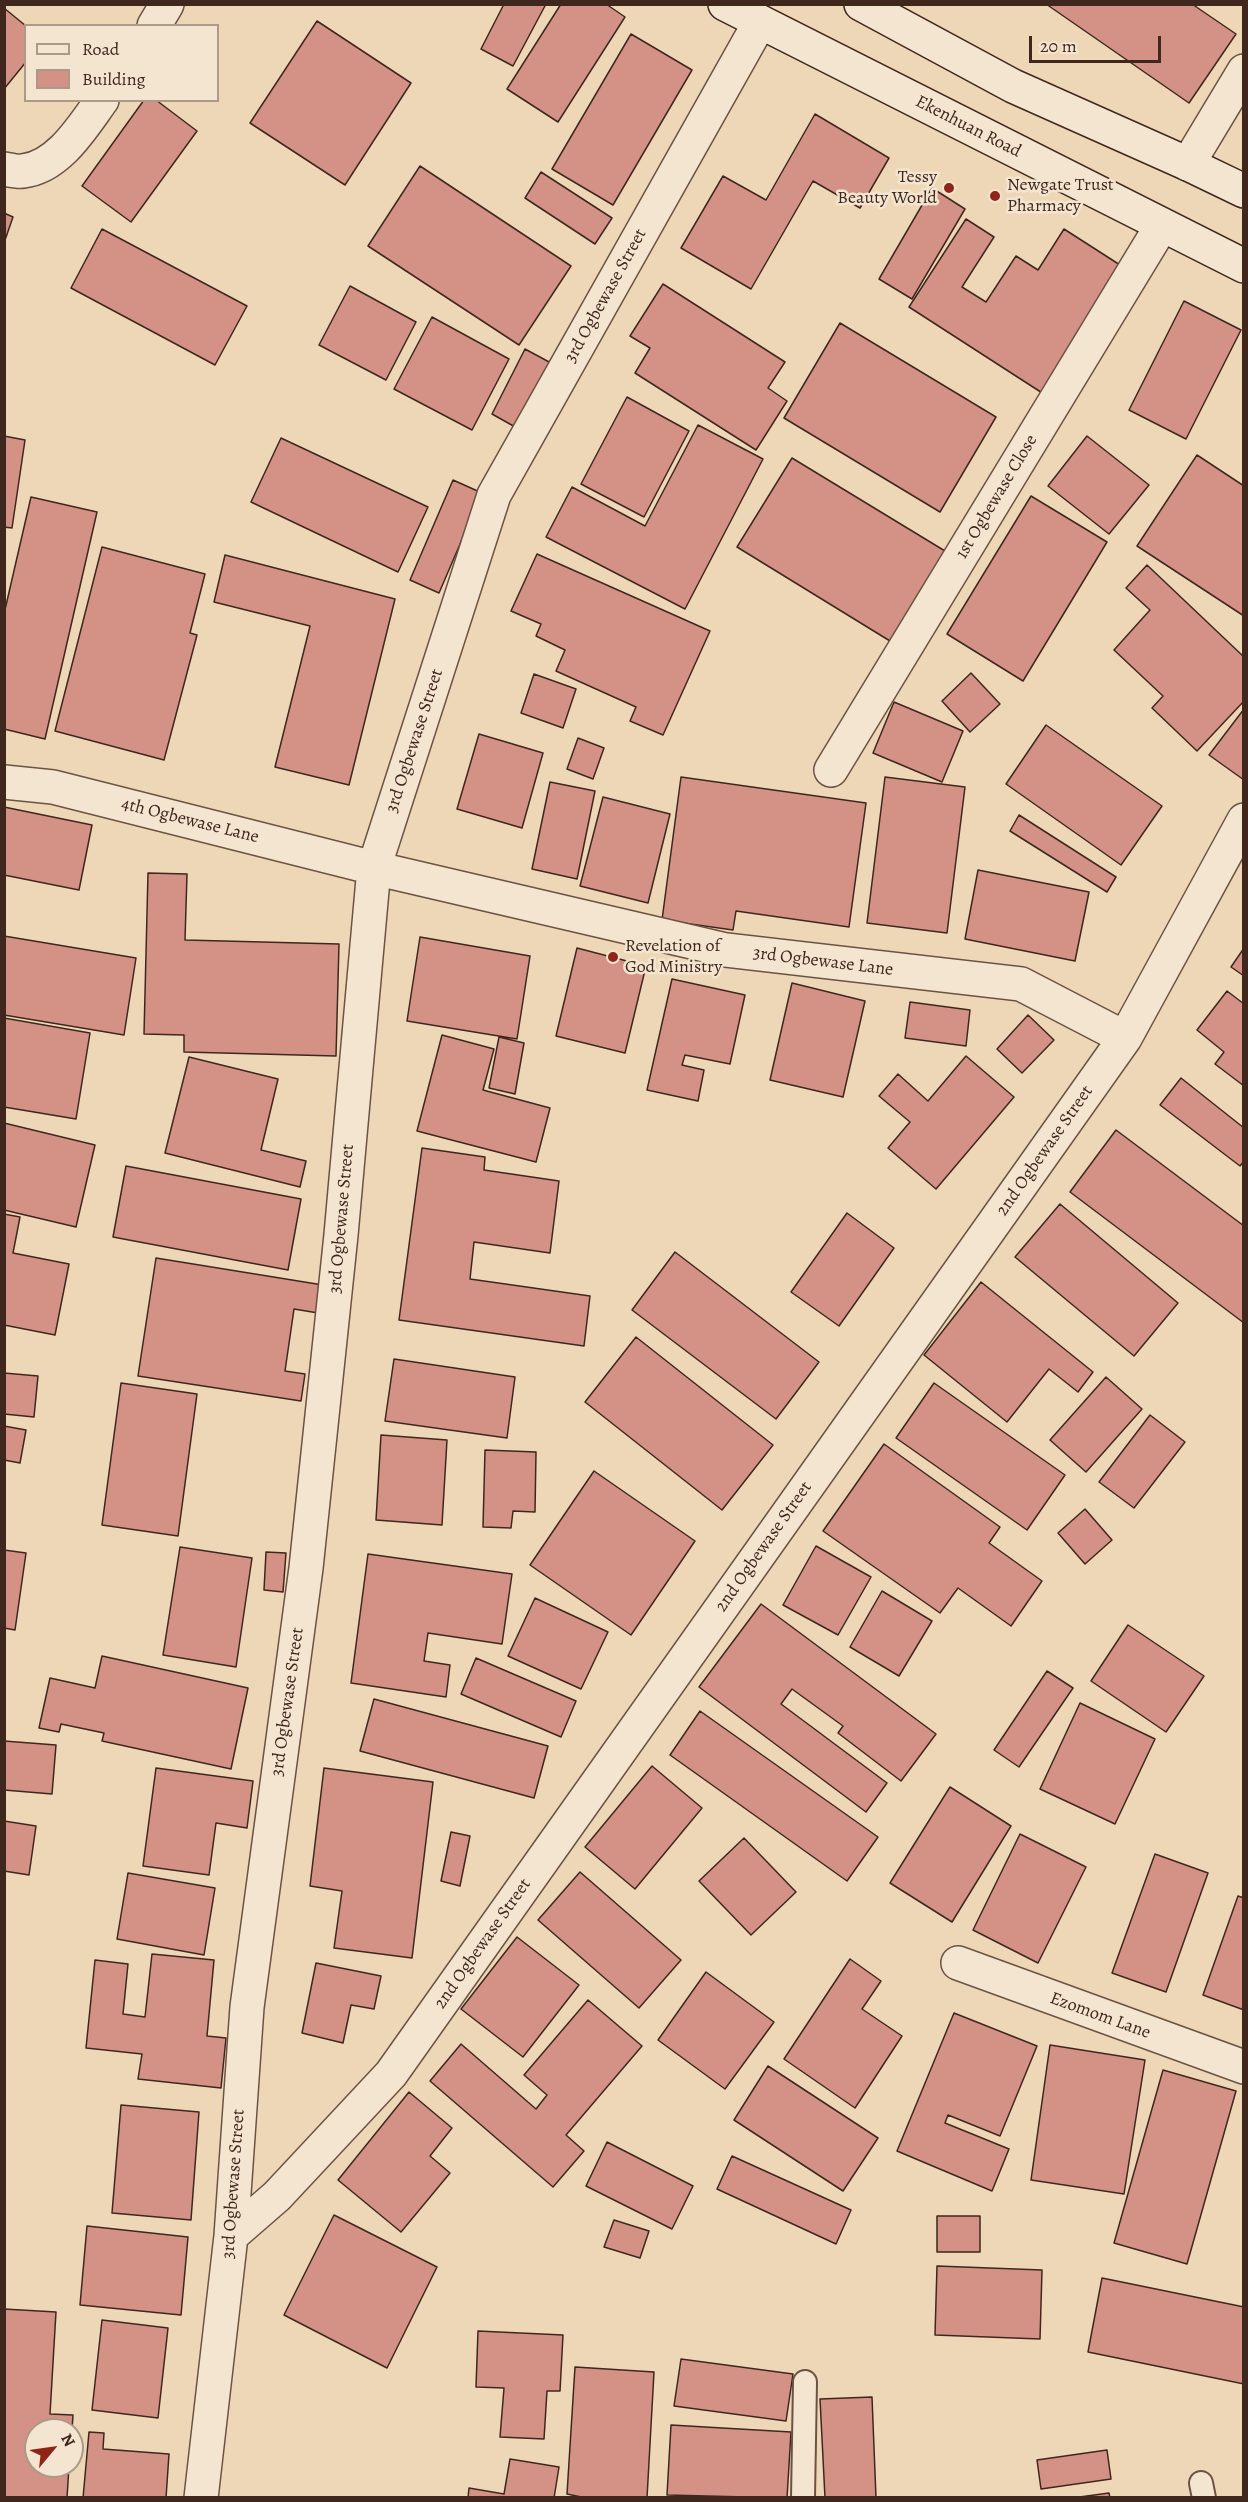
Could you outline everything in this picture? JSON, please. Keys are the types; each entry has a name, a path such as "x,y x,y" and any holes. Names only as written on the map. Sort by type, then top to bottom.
{"street":[{"path":"155,24 167,4"},
{"name":"Ekenhuan Road","path":"725,4 1244,266"},
{"path":"861,4 1013,86 1244,191"},
{"name":"3rd Ogbewase Street","path":"201,2498 231,2236 247,2007 306,1568 341,1235 374,868 494,495 760,22"},
{"path":"1188,164 1244,71"},
{"path":"4,169 23,171 47,162 70,143 101,102"},
{"name":"1st Ogbewase Close","path":"831,770 1162,225"},
{"name":"4th Ogbewase Lane","path":"4,782 53,787 374,868"},
{"name":"2nd Ogbewase Street","path":"231,2236 277,2196 391,2074 1125,1038 1244,820"},
{"name":"3rd Ogbewase Lane","path":"374,868 726,950 1021,984 1125,1038"},
{"name":"Ezomom Lane","path":"958,1963 1244,2067"}],"lane":[{"path":"803,2498 805,2382"}],"building":[{"path":"504,4 546,4 513,66 481,49"},
{"path":"561,4 606,4 625,17 558,122 507,89"},
{"path":"1046,4 1192,4 1236,34 1189,103"},
{"path":"4,8 24,24 24,64 4,89"},
{"path":"317,21 411,83 345,185 250,123"},
{"path":"631,34 692,70 613,205 552,169"},
{"path":"143,102 159,102 197,131 131,222 82,186"},
{"path":"815,114 889,158 860,208 813,181 751,289 681,248 723,176 766,200"},
{"path":"420,166 571,266 519,345 368,246"},
{"path":"541,172 612,218 595,244 525,198"},
{"path":"932,188 965,209 912,299 879,279"},
{"path":"4,213 13,217 4,243"},
{"path":"966,219 994,237 962,287 986,302 1016,256 1038,270 1064,229 1131,272 1050,398 909,307"},
{"path":"102,229 247,306 215,365 71,288"},
{"path":"663,284 785,362 768,388 787,401 756,450 635,373 650,348 630,336"},
{"path":"350,286 416,322 386,380 319,345"},
{"path":"1184,301 1241,330 1186,439 1129,410"},
{"path":"432,317 509,359 472,430 394,389"},
{"path":"840,323 996,417 940,512 784,418"},
{"path":"525,349 551,363 517,428 492,414"},
{"path":"627,397 689,431 644,517 581,484"},
{"path":"698,425 763,459 685,609 546,537 572,487 645,526"},
{"path":"4,436 25,440 12,528 4,527"},
{"path":"1087,436 1149,485 1109,534 1048,486"},
{"path":"281,438 428,507 398,572 251,502"},
{"path":"1197,455 1244,486 1244,616 1137,546"},
{"path":"792,458 945,551 890,641 737,547"},
{"path":"453,480 482,493 439,593 410,580"},
{"path":"1031,496 1107,542 1023,681 947,634"},
{"path":"31,497 97,512 45,739 4,729 4,614"},
{"path":"102,547 205,574 190,633 197,635 164,760 55,731"},
{"path":"537,554 710,631 663,735 630,721 636,707 556,671 565,650 536,636 541,624 511,611"},
{"path":"225,555 395,599 349,785 275,767 310,626 214,602"},
{"path":"1147,565 1244,657 1244,701 1197,751 1152,708 1163,696 1114,650 1150,610 1126,588"},
{"path":"971,673 1000,704 970,732 942,701"},
{"path":"534,674 576,689 563,728 521,713"},
{"path":"894,702 963,731 942,782 873,753"},
{"path":"1244,709 1244,780 1209,755"},
{"path":"1046,725 1162,806 1121,865 1006,784"},
{"path":"479,734 543,753 522,828 457,809"},
{"path":"578,738 604,748 593,779 567,769"},
{"path":"681,777 866,803 849,927 736,911 733,930 662,920"},
{"path":"885,777 965,787 947,933 867,923"},
{"path":"550,782 595,791 577,879 532,869"},
{"path":"603,797 670,814 648,903 580,886"},
{"path":"4,807 92,825 79,890 4,875"},
{"path":"1019,815 1116,877 1107,892 1010,831"},
{"path":"978,870 1089,892 1075,961 965,939"},
{"path":"148,873 187,874 185,940 339,944 336,1056 184,1052 184,1035 144,1034"},
{"path":"4,936 136,958 124,1035 4,1015"},
{"path":"420,937 530,956 517,1039 407,1021"},
{"path":"577,948 646,966 625,1053 556,1036"},
{"path":"1244,948 1244,976 1231,967"},
{"path":"672,979 745,995 730,1064 685,1055 682,1065 704,1070 698,1101 647,1090"},
{"path":"792,983 865,1001 843,1097 770,1080"},
{"path":"1227,991 1244,1004 1244,1086 1215,1064 1224,1052 1197,1030"},
{"path":"910,1002 970,1010 966,1046 905,1038"},
{"path":"1028,1015 1054,1040 1022,1073 997,1049"},
{"path":"4,1018 90,1033 76,1119 4,1107"},
{"path":"442,1035 494,1049 483,1090 550,1108 536,1162 417,1131"},
{"path":"499,1037 524,1043 515,1094 489,1088"},
{"path":"966,1056 1014,1097 936,1189 888,1148 910,1122 879,1096 898,1074 928,1101"},
{"path":"189,1057 278,1079 261,1150 306,1161 300,1187 165,1153"},
{"path":"1181,1078 1244,1128 1244,1161 1240,1166 1160,1105"},
{"path":"4,1123 95,1145 76,1227 4,1210"},
{"path":"1116,1130 1244,1226 1244,1323 1070,1192"},
{"path":"422,1148 485,1157 484,1170 559,1181 550,1253 474,1242 470,1279 590,1296 584,1346 399,1320"},
{"path":"126,1166 301,1199 288,1270 113,1237"},
{"path":"1060,1204 1178,1303 1134,1356 1015,1257"},
{"path":"847,1213 894,1248 839,1326 791,1292"},
{"path":"4,1214 20,1217 13,1253 69,1264 55,1335 4,1325"},
{"path":"675,1252 819,1362 776,1419 632,1310"},
{"path":"156,1258 323,1285 318,1313 294,1309 285,1371 305,1374 301,1401 138,1376"},
{"path":"981,1282 1093,1372 1078,1392 1049,1369 1007,1422 924,1355"},
{"path":"636,1337 773,1445 722,1510 585,1402"},
{"path":"394,1359 515,1377 507,1438 385,1421"},
{"path":"4,1373 38,1376 34,1417 4,1414"},
{"path":"1106,1377 1142,1409 1086,1472 1050,1440"},
{"path":"121,1383 197,1394 178,1536 102,1525"},
{"path":"934,1383 1065,1475 1027,1530 896,1438"},
{"path":"1150,1415 1185,1442 1134,1508 1099,1482"},
{"path":"4,1426 26,1430 20,1463 4,1460"},
{"path":"381,1435 447,1440 442,1525 376,1520"},
{"path":"884,1444 1000,1527 989,1543 1042,1581 1011,1626 958,1588 940,1613 823,1531"},
{"path":"485,1450 536,1452 535,1512 513,1511 511,1528 483,1527"},
{"path":"594,1471 695,1541 631,1635 530,1565"},
{"path":"1085,1509 1112,1540 1085,1564 1058,1533"},
{"path":"816,1546 871,1577 838,1635 783,1605"},
{"path":"180,1547 252,1558 236,1667 163,1655"},
{"path":"4,1550 26,1553 15,1630 4,1628"},
{"path":"266,1552 286,1553 283,1592 264,1590"},
{"path":"368,1554 512,1574 502,1644 428,1633 424,1661 450,1665 446,1697 351,1683"},
{"path":"882,1591 932,1621 899,1676 850,1647"},
{"path":"535,1598 608,1632 581,1689 508,1656"},
{"path":"761,1604 936,1734 901,1781 838,1733 843,1726 792,1689 781,1704 887,1783 866,1812 699,1687"},
{"path":"1128,1625 1204,1676 1166,1732 1091,1681"},
{"path":"102,1656 248,1688 231,1769 102,1741 104,1733 61,1724 59,1732 39,1728 50,1678 95,1688"},
{"path":"476,1658 576,1701 561,1737 461,1694"},
{"path":"1047,1671 1073,1688 1019,1767 994,1750"},
{"path":"374,1699 548,1746 534,1798 360,1751"},
{"path":"1080,1703 1155,1739 1115,1824 1040,1789"},
{"path":"700,1711 878,1837 847,1881 670,1755"},
{"path":"4,1741 56,1745 52,1794 4,1790"},
{"path":"652,1766 702,1808 635,1889 585,1847"},
{"path":"156,1768 253,1781 247,1828 216,1823 209,1875 143,1866"},
{"path":"324,1768 433,1782 412,1958 334,1948 342,1891 310,1886"},
{"path":"950,1787 1011,1826 952,1922 890,1883"},
{"path":"4,1821 36,1826 29,1875 4,1871"},
{"path":"451,1832 470,1836 460,1886 441,1881"},
{"path":"1020,1834 1086,1867 1038,1963 973,1930"},
{"path":"744,1838 796,1892 751,1935 699,1881"},
{"path":"1155,1854 1208,1873 1166,1992 1112,1973"},
{"path":"580,1872 681,1960 639,2008 538,1920"},
{"path":"128,1873 215,1888 204,1955 117,1939"},
{"path":"1238,1896 1244,1898 1244,2010 1203,1995"},
{"path":"517,1937 579,1985 523,2057 461,2009"},
{"path":"152,1954 214,1960 207,2036 226,2038 221,2088 138,2079 142,2054 86,2048 95,1960 128,1964 123,2014 145,2017"},
{"path":"850,1959 881,1981 862,2009 902,2036 855,2108 784,2059"},
{"path":"316,1963 381,1976 374,2009 351,2005 343,2043 302,2033"},
{"path":"706,1972 774,2022 725,2089 658,2040"},
{"path":"588,2000 642,2046 566,2135 584,2151 553,2187 430,2081 461,2044 536,2109 547,2095 524,2075"},
{"path":"954,2013 1037,2046 1000,2136 948,2115 945,2123 1009,2149 992,2191 897,2151"},
{"path":"1050,2045 1145,2060 1124,2194 1031,2180"},
{"path":"768,2066 878,2138 843,2191 734,2120"},
{"path":"1163,2070 1236,2091 1187,2264 1114,2243"},
{"path":"409,2092 452,2128 430,2156 450,2173 401,2232 338,2180"},
{"path":"121,2105 199,2112 191,2220 112,2213"},
{"path":"607,2142 693,2186 672,2229 586,2186"},
{"path":"732,2156 851,2210 836,2244 717,2189"},
{"path":"334,2215 437,2267 387,2368 284,2315"},
{"path":"937,2216 980,2216 980,2252 937,2252"},
{"path":"614,2220 649,2231 640,2258 604,2247"},
{"path":"87,2226 188,2237 181,2315 80,2305"},
{"path":"937,2266 1042,2270 1040,2339 935,2335"},
{"path":"1102,2278 1244,2307 1244,2384 1088,2352"},
{"path":"4,2309 56,2312 50,2414 73,2415 73,2418 24,2418 24,2478 68,2478 67,2498 4,2498"},
{"path":"102,2320 168,2328 158,2418 92,2410"},
{"path":"478,2331 563,2335 560,2391 547,2391 544,2439 500,2437 504,2388 476,2387"},
{"path":"681,2359 793,2374 786,2421 674,2406"},
{"path":"575,2367 654,2372 647,2498 586,2498 567,2494"},
{"path":"872,2397 876,2498 825,2498 820,2399"},
{"path":"671,2425 791,2432 787,2498 667,2495"},
{"path":"89,2432 104,2433 103,2449 169,2454 166,2498 83,2498"},
{"path":"1107,2450 1111,2479 1041,2489 1037,2460"},
{"path":"510,2459 559,2467 554,2498 468,2498 469,2488 504,2494"},
{"path":"1109,2493 1110,2498 1072,2498"}],"place":[{"name":"Tessy Beauty World","path":"949,188"},
{"name":"Newgate Trust Pharmacy","path":"995,196"},
{"name":"Revelation of God Ministry","path":"613,957"}]}
